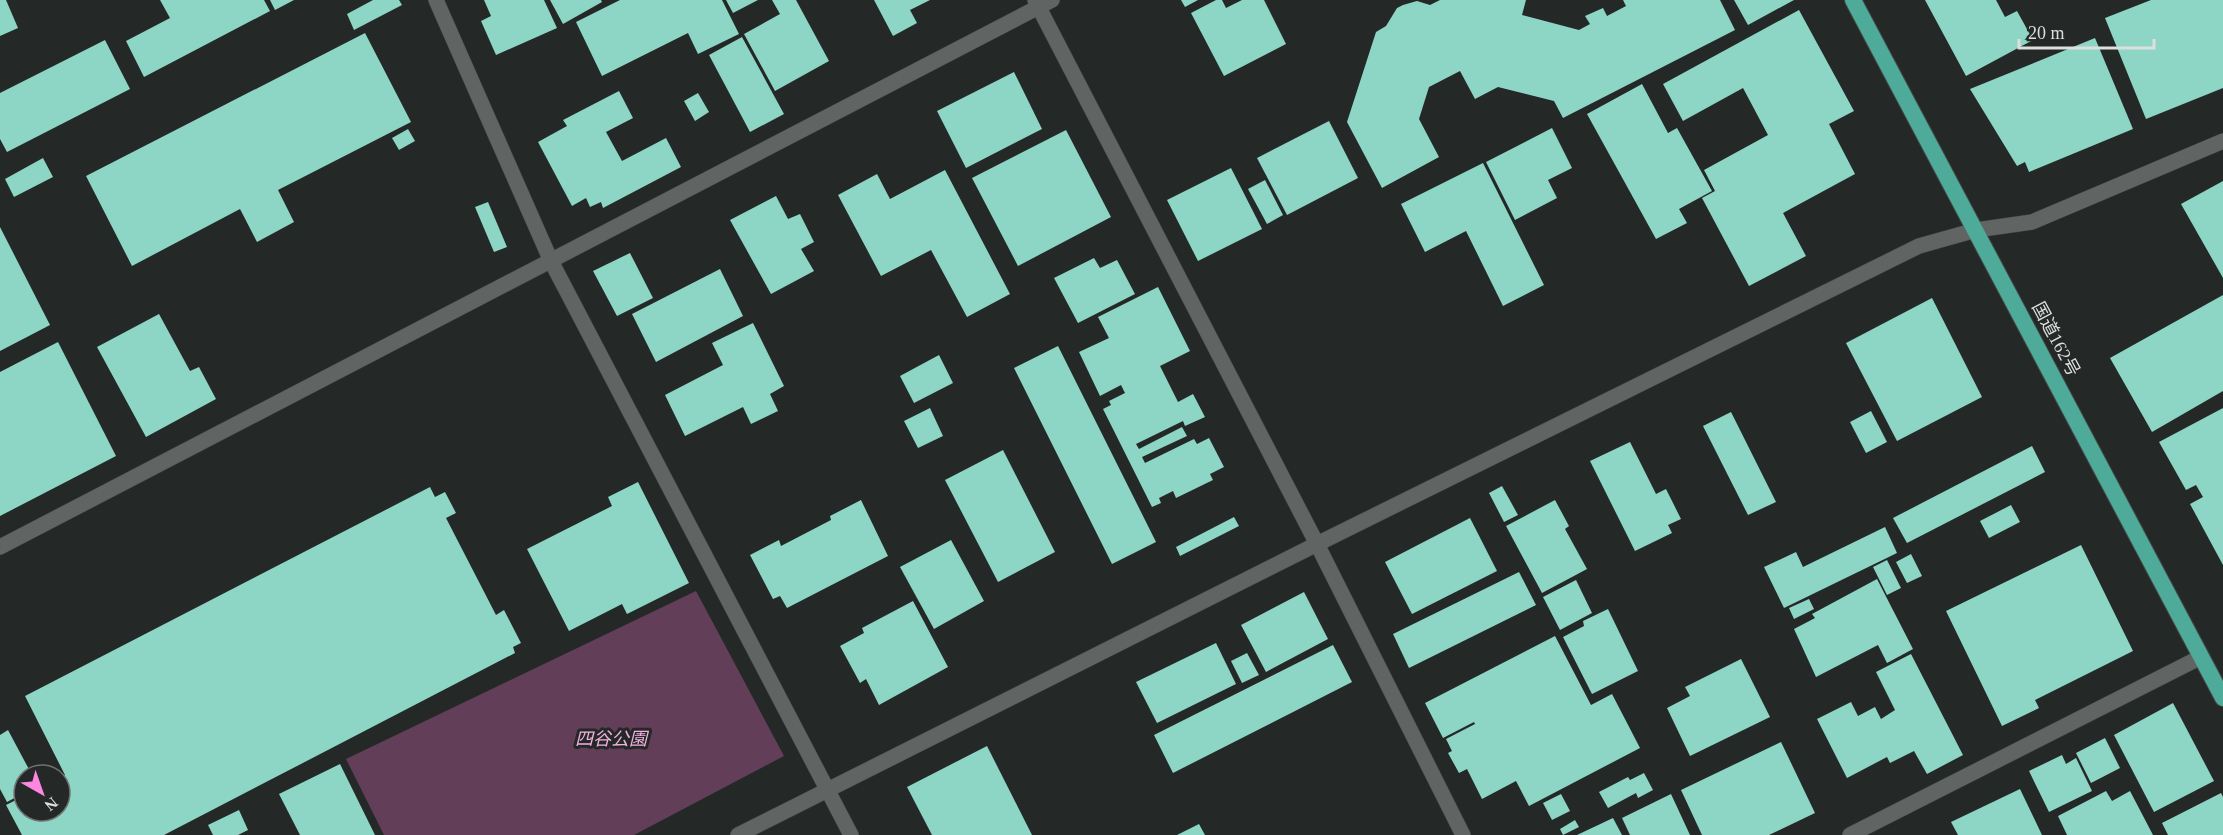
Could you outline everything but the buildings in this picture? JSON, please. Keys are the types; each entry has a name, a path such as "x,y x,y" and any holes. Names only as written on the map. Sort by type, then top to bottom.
{"highway":[{"name":"国道162号","path":"1853,0 2223,698"}],"street":[{"path":"436,0 550,261 851,835"},
{"path":"0,547 1042,2 1463,835"},
{"path":"738,835 1317,544 1919,246 1976,230 2032,222 2223,141"},
{"path":"1850,835 2201,657"}],"green space":[{"name":"四谷公園","path":"696,591 784,756 634,835 384,835 346,759"}]}
